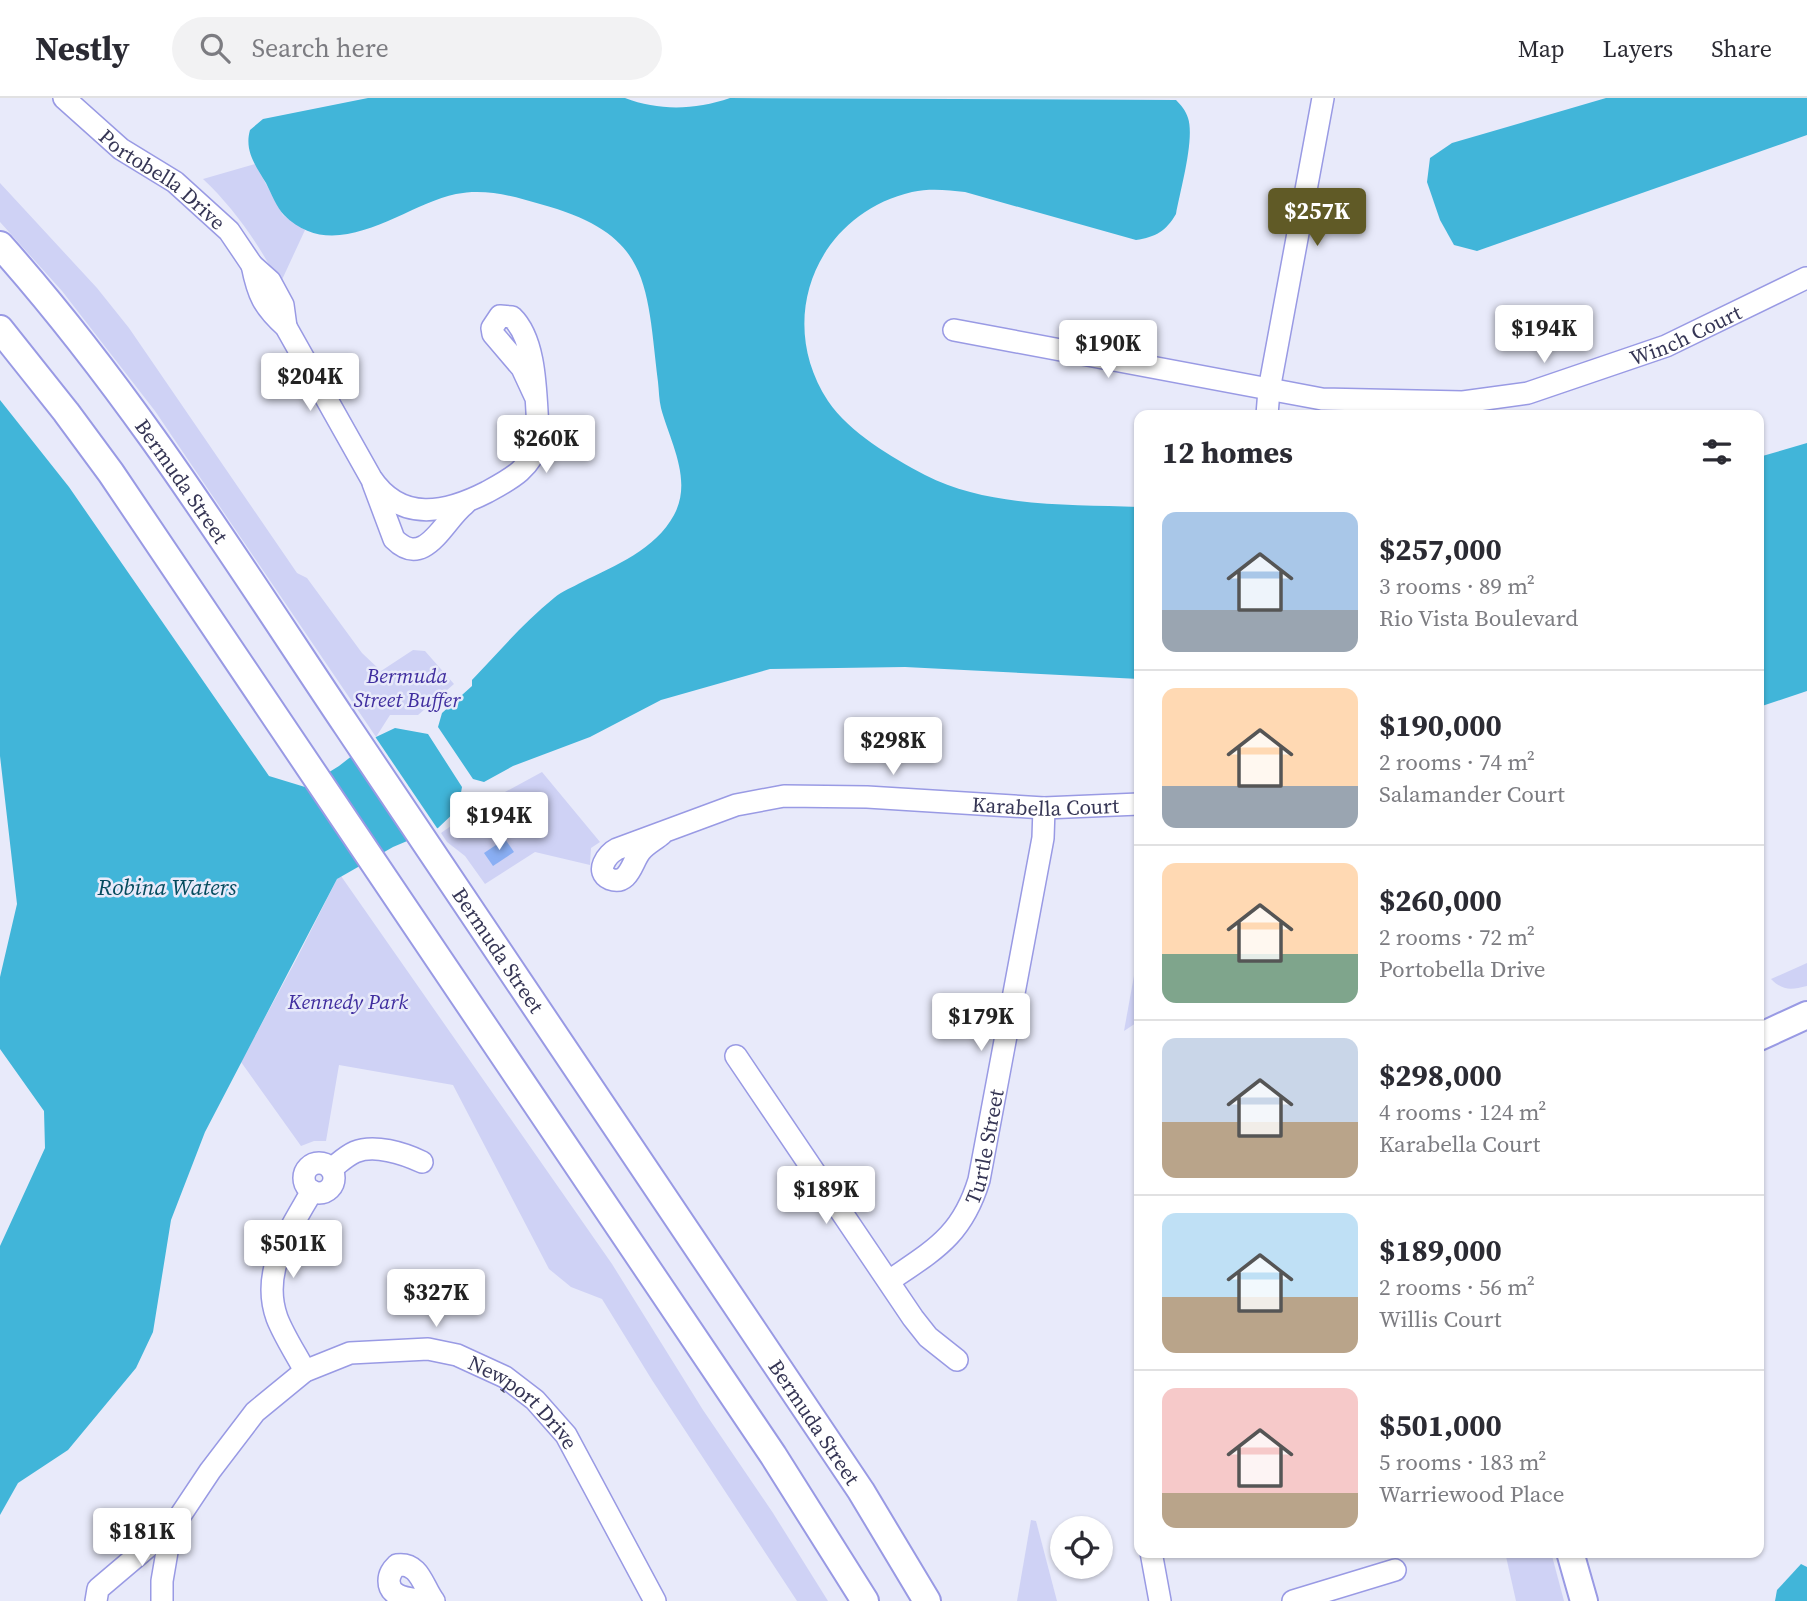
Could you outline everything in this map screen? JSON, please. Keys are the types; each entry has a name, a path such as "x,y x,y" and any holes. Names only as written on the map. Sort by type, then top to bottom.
{"main road":[{"name":"Bermuda Street","path":"0,245 47,299 143,424 861,1491 927,1601"},
{"path":"0,329 111,472 773,1455 865,1601"},
{"path":"1764,1035 1807,1015"},
{"path":"1572,1558 1584,1601"}],"street":[{"name":"Portobella Drive","path":"65,98 121,149 176,182 229,230 252,265 270,281 283,305 286,327 377,488 389,497 411,508 448,509 511,479 531,460 539,440 535,396"},
{"path":"1267,410 1323,98"},
{"name":"Winch Court","path":"954,330 1322,399 1463,402 1528,393 1666,346 1806,278"},
{"path":"1263,410 1269,390"},
{"name":"Portobella Drive","path":"371,478 394,539 400,545 411,549 432,541 453,513 467,502"},
{"path":"424,510 432,516 435,524 434,533 426,545"},
{"name":"Karabella Court","path":"662,834 736,805 784,796 880,797 1044,808 1134,804"},
{"name":"Turtle Street","path":"889,1281 936,1249 952,1233 965,1217 979,1180 1043,838 1044,808"},
{"path":"736,1056 928,1337 957,1360"},
{"path":"305,1371 278,1321 272,1290 275,1260 312,1191 322,1193 331,1188 335,1178 331,1169 348,1156 366,1150 403,1154 422,1161"},
{"name":"Newport Drive","path":"96,1601 98,1589 157,1539 168,1534 210,1471 255,1412 305,1371 350,1353 428,1349 457,1354 505,1377 535,1400 566,1435 655,1601"},
{"name":"Newport Drive","path":"162,1601 168,1534"},
{"path":"1152,1558 1160,1601"},
{"path":"422,1601 395,1593 390,1588 390,1574 397,1565 408,1565 417,1571 435,1601"},
{"path":"1293,1601 1395,1570"}],"green space":[{"path":"255,164 283,215 305,230 280,284 246,228 203,179"},
{"name":"Bermuda Street Buffer","path":"0,183 97,288 129,328 297,573 307,578 362,653 381,671 413,650 425,651 454,684 418,715 390,715 376,737 155,411 62,291 0,222"},
{"path":"542,772 600,842 591,848 590,865 535,852 485,884 465,856 447,842 441,833 481,805"},
{"name":"Kennedy Park","path":"341,876 612,1264 703,1410 773,1513 828,1601 797,1601 602,1299 571,1287 549,1269 453,1085 339,1065 326,1141 314,1141 301,1146 241,1062 337,879"},
{"path":"1807,963 1807,986 1788,988 1779,986 1771,979"},
{"path":"1134,976 1134,1024 1124,1031"},
{"path":"1031,1520 1036,1521 1057,1601 1017,1601"},
{"path":"1506,1558 1553,1558 1564,1601 1516,1601"}],"water":[{"path":"368,98 625,98 664,107 690,107 730,98 1176,100 1188,118 1190,139 1176,214 1160,232 1136,240 965,192 912,192 879,204 851,222 829,246 814,274 806,305 805,337 812,369 828,401 859,434 899,460 925,475 976,494 1030,502 1134,507 1134,679 905,667 770,669 661,700 590,737 513,766 484,782 473,779 438,727 442,713 472,686 472,680 543,607 564,591 646,547 666,527 679,502 681,475 660,405 645,290 636,267 623,247 604,230 576,216 540,204 488,192 456,194 370,228 347,234 325,235 304,229 281,212 252,158 250,130 263,119"},
{"path":"1606,98 1807,98 1807,135 1477,251 1454,245 1440,220 1427,182 1430,158 1452,143"},
{"name":"Robina Waters","path":"0,400 69,487 269,776 305,787 339,766 376,737 395,728 428,734 462,787 458,809 438,828 393,847 337,879 205,1132 171,1220 153,1332 136,1368 68,1450 18,1483 0,1515 0,1246 45,1148 44,1111 0,1049 0,977 17,904 0,756"},
{"path":"1807,443 1807,691 1764,705 1764,456"},
{"path":"1801,1564 1807,1567 1807,1601 1775,1601 1777,1590"}],"pier":[{"path":"374,735 439,831 412,842 351,752"}],"building":[{"path":"505,839 514,852 493,866 484,853"}]}
